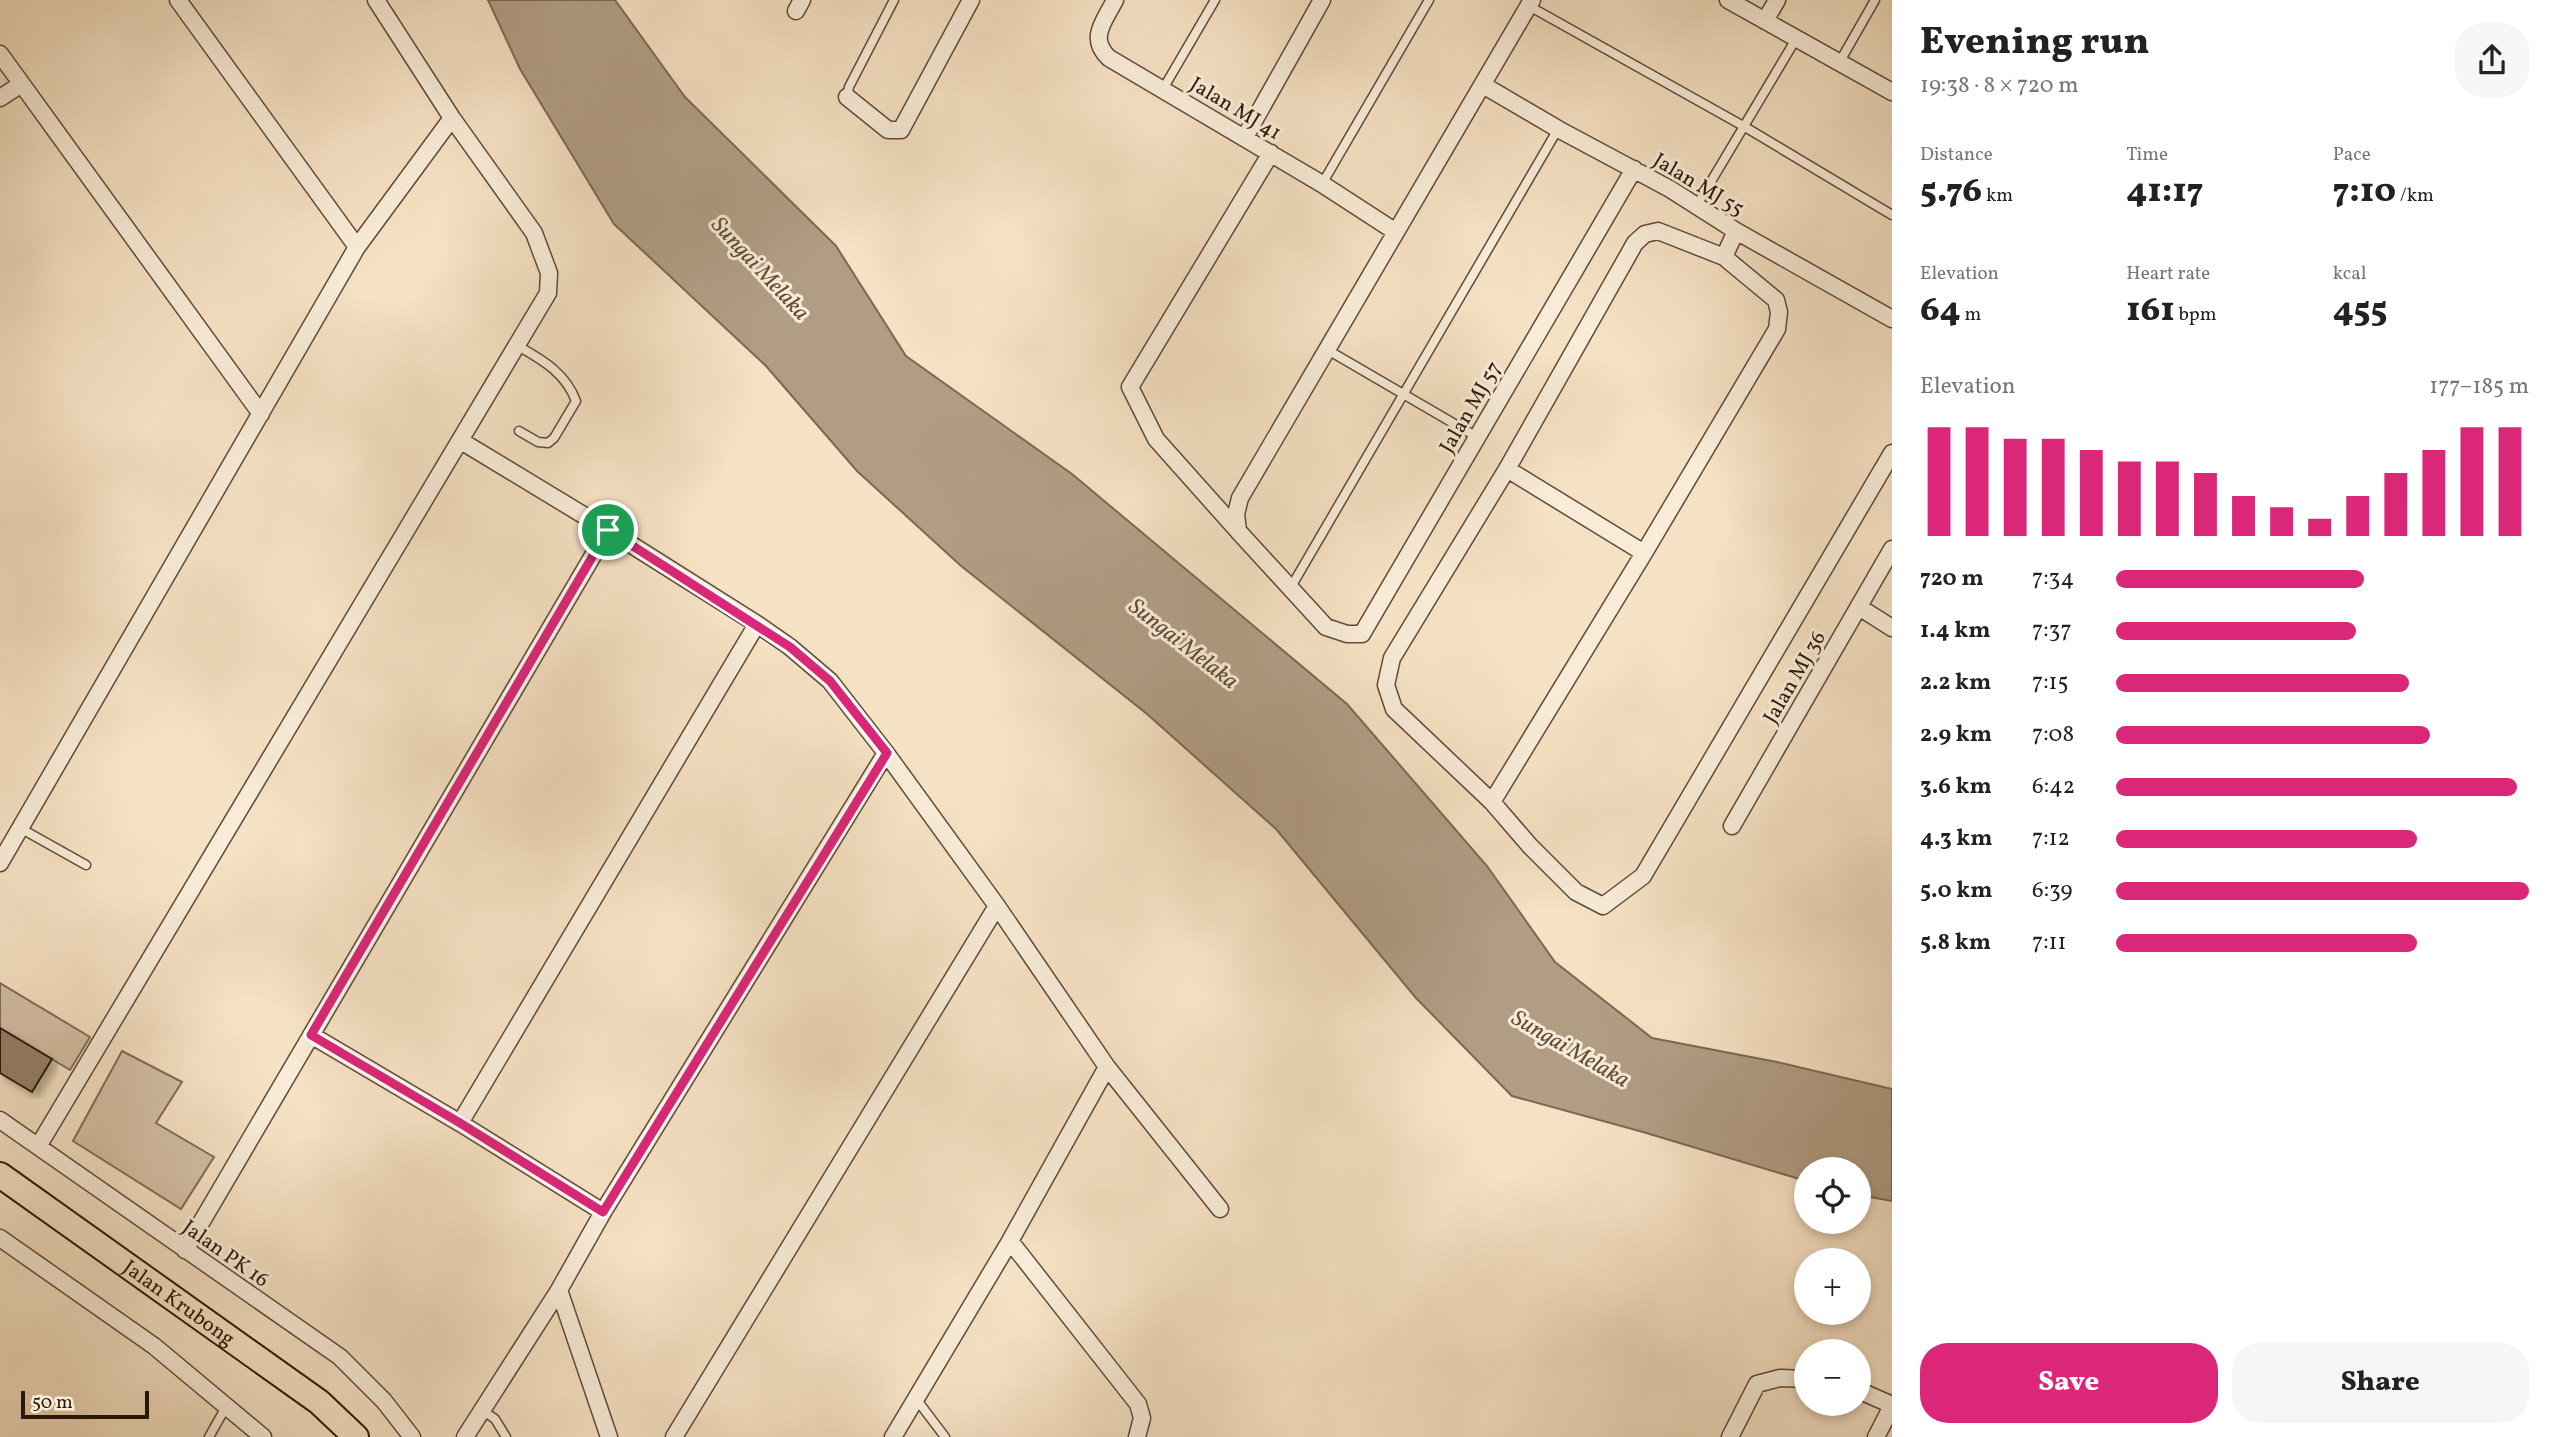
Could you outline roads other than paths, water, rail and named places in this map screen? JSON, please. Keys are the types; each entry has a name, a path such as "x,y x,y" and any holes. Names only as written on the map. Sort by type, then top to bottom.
{"main road":[{"name":"Jalan Krubong","path":"0,1175 319,1402 356,1437"}],"street":[{"path":"178,0 357,247"},
{"path":"39,1145 548,293 550,274 534,233 452,118 376,0"},
{"path":"847,97 888,130 901,130 971,0"},
{"name":"Jalan MJ 41","path":"1115,0 1099,31 1098,47 1110,58 1245,137 1396,232"},
{"path":"1245,137 1322,0"},
{"path":"1728,0 1892,92"},
{"path":"1765,21 1777,0"},
{"path":"1238,531 1240,498 1530,3"},
{"path":"0,54 261,414"},
{"path":"0,98 20,85"},
{"name":"Jalan MJ 55","path":"1483,85 1892,318"},
{"path":"0,863 357,247 452,118"},
{"path":"1270,153 1130,387 1156,439 1291,587"},
{"name":"Jalan MJ 57","path":"1291,587 1326,627 1347,634 1362,634 1634,169"},
{"path":"1492,802 1777,329 1779,312 1776,300 1724,257 1658,231 1645,234 1635,243 1507,469 1392,658 1386,685 1394,709 1492,802 1530,846 1576,892 1603,906 1643,876 1892,453"},
{"path":"1724,257 1736,231"},
{"path":"461,441 757,624 790,647 830,681 887,753 997,906 1107,1067 1220,1209"},
{"path":"1507,469 1644,553"},
{"path":"185,1250 608,530"},
{"name":"Jalan MJ 36","path":"1732,826 1892,549"},
{"path":"1858,607 1892,628"},
{"path":"460,1123 757,624"},
{"path":"465,1437 559,1290 603,1212 887,753"},
{"path":"674,1437 997,906"},
{"path":"311,1035 603,1212"},
{"path":"893,1437 917,1401 1010,1241 1107,1067"},
{"name":"Jalan PK 16","path":"0,1120 340,1357 384,1401 412,1437"},
{"path":"0,1238 154,1346 263,1437"},
{"path":"1010,1241 1138,1404 1142,1418 1137,1437"},
{"path":"559,1290 609,1437"},
{"path":"1730,1437 1757,1384 1780,1378 1794,1379"},
{"path":"1871,1396 1892,1405 1876,1437"}],"lane":[{"path":"847,97 849,87 894,0"},
{"path":"1164,89 1215,0"},
{"path":"1322,184 1429,0"},
{"path":"1839,63 1875,0"},
{"path":"1530,3 1892,215"},
{"path":"1697,205 1796,39"},
{"path":"1291,587 1558,129"},
{"path":"518,346 551,365 573,392 576,401 554,438 548,443 538,442 519,431"},
{"path":"1326,349 1476,437"},
{"path":"20,828 86,865"},
{"path":"917,1401 945,1437"},
{"path":"209,1437 226,1407"},
{"path":"482,1410 495,1419 506,1437"}],"water":[{"name":"Sungai Melaka","path":"488,0 615,0 685,97 836,246 906,356 1072,474 1347,704 1487,866 1555,962 1652,1038 1777,1062 1892,1089 1892,1201 1871,1197 1871,1157 1794,1157 1794,1177 1512,1096 1416,998 1276,829 1147,714 960,565 857,471 766,366 614,224 520,69"}]}
